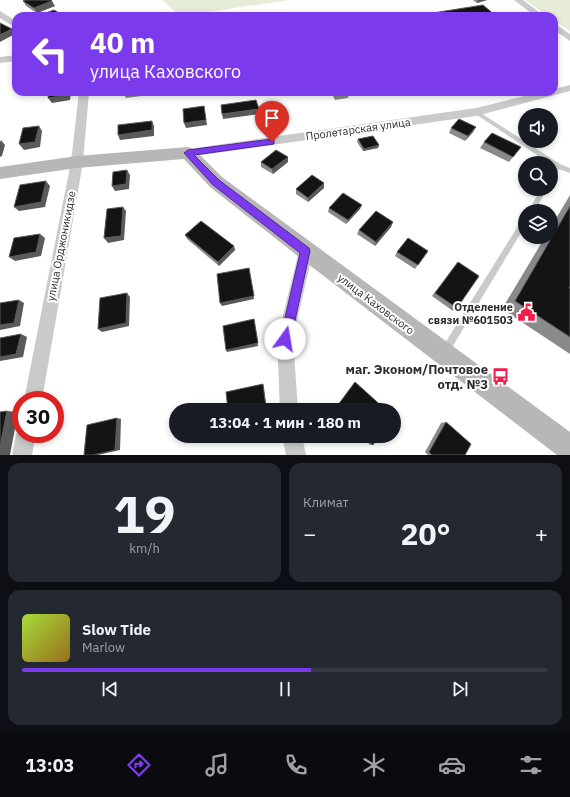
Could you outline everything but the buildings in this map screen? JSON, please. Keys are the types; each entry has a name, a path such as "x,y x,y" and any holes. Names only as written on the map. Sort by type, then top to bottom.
{"main road":[{"name":"Пролетарская улица","path":"0,173 77,162 188,153"},
{"name":"улица Каховского","path":"188,153 216,182 570,448"}],"street":[{"path":"518,0 534,12"},
{"path":"0,14 12,22"},
{"path":"558,29 570,38"},
{"path":"0,60 12,58"},
{"name":"Пролетарская улица","path":"558,91 570,88"},
{"name":"улица Орджоникидзе","path":"35,391 77,162 84,96"},
{"name":"Пролетарская улица","path":"188,153 476,112 539,96"},
{"path":"289,403 285,339 306,251"},
{"path":"22,455 24,443"},
{"path":"293,443 296,455"}],"lane":[{"path":"476,112 543,156"},
{"path":"558,166 570,171"},
{"path":"443,354 518,231"}],"green space":[{"path":"162,0 289,0 207,12 176,12"},
{"path":"525,0 570,0 570,31 558,23 558,12 542,12"}],"place":[{"name":"Отделение связи №601503","path":"526,313"},
{"name":"маг. Эконом/Почтовое отд. №3","path":"501,376"}],"route":[{"path":"272,142 188,153 216,182 306,251 285,339"}]}
